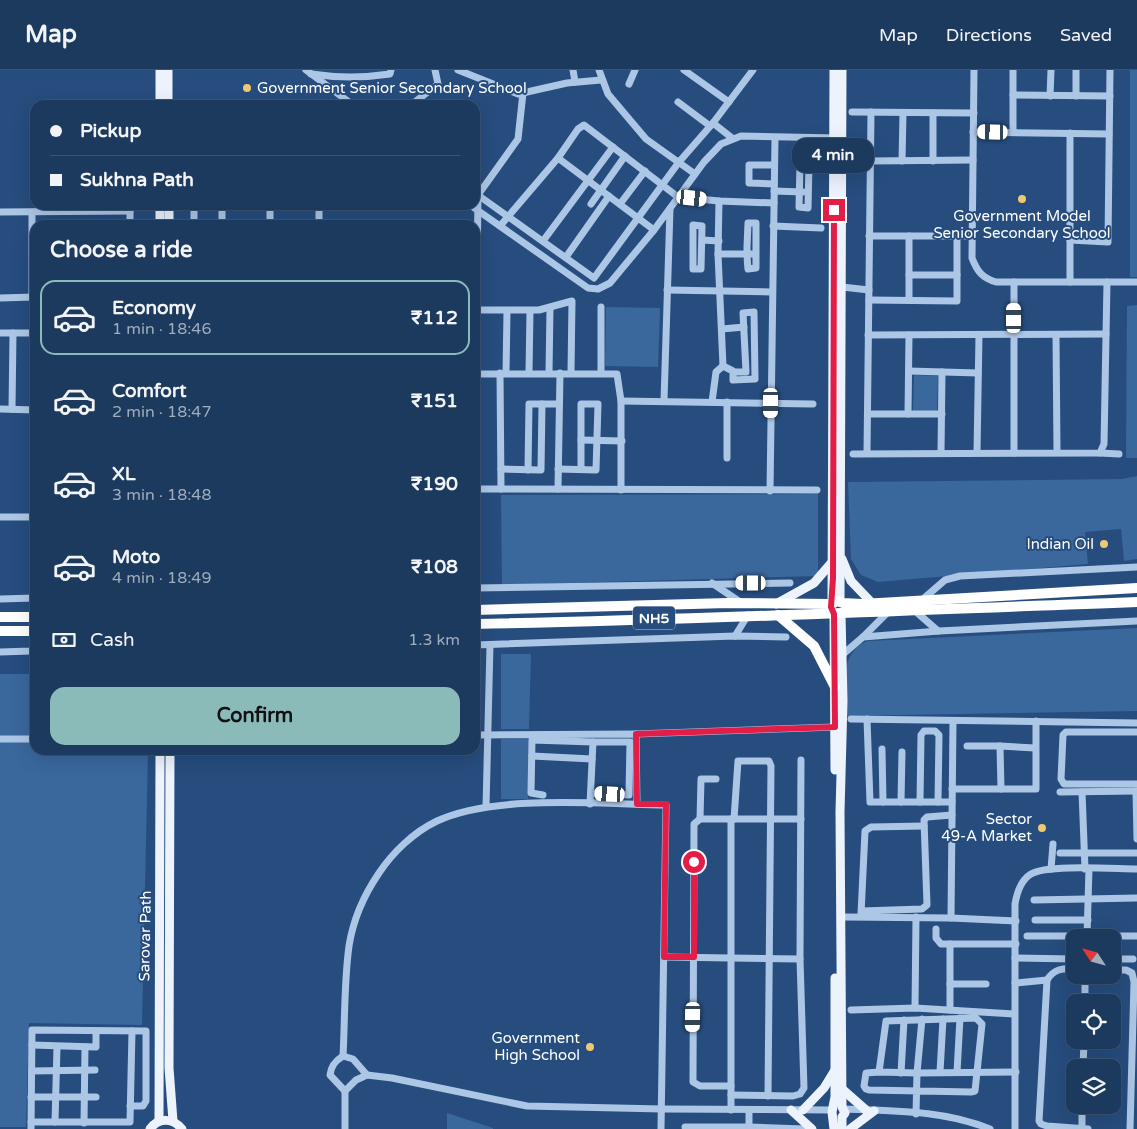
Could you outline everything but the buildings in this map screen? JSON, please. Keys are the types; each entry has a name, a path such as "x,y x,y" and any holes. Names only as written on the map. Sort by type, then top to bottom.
{"highway":[{"name":"NH5","path":"480,624 778,614 872,603 1137,588"},
{"name":"NH5","path":"480,610 742,603 888,612 1137,602"},
{"path":"778,614 814,646 834,687"},
{"path":"0,617 30,617"},
{"path":"0,631 30,631"}],"main road":[{"path":"160,70 160,100"},
{"path":"168,70 168,100"},
{"path":"834,70 842,287 841,554 834,687 836,1069 838,1111 842,1129"},
{"path":"834,1129 842,1089 840,832 842,655 833,561 838,138 842,70"},
{"path":"841,554 851,581 872,603"},
{"path":"776,604 814,583 833,561"},
{"name":"Sarovar Path","path":"159,1121 160,755"},
{"path":"170,755 169,1068 172,1121"},
{"path":"803,1110 824,1088 836,1069"},
{"path":"842,1089 870,1111 850,1129"},
{"path":"791,1110 812,1129"},
{"path":"150,1129 159,1121 172,1121 182,1129"}],"street":[{"path":"308,72 332,77 360,77 390,74 391,70"},
{"path":"417,100 438,84 435,70"},
{"path":"458,70 518,94 575,82 601,80"},
{"path":"573,70 575,82"},
{"path":"599,70 601,80 608,94 646,139 695,174"},
{"path":"629,84 635,70"},
{"path":"684,70 729,102"},
{"path":"480,197 594,278 663,184 712,125 753,70"},
{"path":"974,70 972,258 976,269 984,279 1014,282 1137,282"},
{"path":"1013,70 1013,132"},
{"path":"1050,96 1051,70"},
{"path":"1076,70 1076,96"},
{"path":"1070,240 1108,242 1110,70"},
{"path":"308,72 346,100"},
{"path":"480,189 518,139 523,93"},
{"path":"1013,95 1110,96"},
{"path":"678,102 732,138 838,138"},
{"path":"852,112 974,112"},
{"path":"867,453 871,112"},
{"path":"902,161 903,113"},
{"path":"933,113 933,160"},
{"path":"500,226 558,158 578,128 584,126 678,197 774,203"},
{"path":"973,132 1109,134"},
{"path":"1070,133 1070,282"},
{"path":"477,210 588,288 598,289 610,283 654,230 712,152 732,138"},
{"path":"770,490 775,138"},
{"path":"543,241 613,147"},
{"path":"591,204 625,156"},
{"path":"558,158 654,230"},
{"path":"870,161 973,160"},
{"path":"800,164 809,164 808,192 808,208 799,207 800,164"},
{"path":"774,165 749,165 749,183 808,192"},
{"path":"620,204 644,171"},
{"path":"566,257 609,196"},
{"path":"719,201 718,254 723,366"},
{"path":"664,401 670,209"},
{"path":"0,212 32,213 49,210"},
{"path":"32,213 32,220"},
{"path":"748,223 756,223 756,268 748,268 747,254 748,223"},
{"path":"693,226 702,226 702,240 702,270 693,269 693,226"},
{"path":"773,226 821,228"},
{"path":"870,236 972,236"},
{"path":"909,236 909,300"},
{"path":"869,300 958,301 957,236"},
{"path":"702,240 719,240"},
{"path":"718,254 756,254"},
{"path":"909,275 957,275"},
{"path":"1014,282 1014,453"},
{"path":"1100,453 1104,444 1107,282"},
{"path":"842,287 869,290"},
{"path":"667,290 772,292"},
{"path":"0,298 30,297"},
{"path":"480,310 530,311 550,308 572,301 571,373"},
{"path":"601,307 601,373"},
{"path":"549,373 550,308"},
{"path":"501,488 503,373 507,311"},
{"path":"530,311 530,373"},
{"path":"723,366 733,372 746,372 744,313 754,312 755,380 733,380 733,372"},
{"path":"722,329 744,328"},
{"path":"0,333 30,333"},
{"path":"12,409 13,333"},
{"path":"868,335 1014,336 1106,334"},
{"path":"908,414 909,335"},
{"path":"977,453 979,335"},
{"path":"1056,335 1057,452"},
{"path":"712,402 716,372 723,366"},
{"path":"908,371 978,373"},
{"path":"941,453 942,372"},
{"path":"558,489 560,373"},
{"path":"480,374 617,374 621,402 621,490"},
{"path":"621,402 813,404"},
{"path":"727,402 727,458"},
{"path":"528,470 529,404 560,404"},
{"path":"501,469 541,470 542,404"},
{"path":"558,468 596,470 598,404 582,404 581,469"},
{"path":"0,409 30,410"},
{"path":"868,414 942,414"},
{"path":"581,440 622,441"},
{"path":"853,454 1057,452 1118,454"},
{"path":"480,489 817,490"},
{"path":"0,517 30,517"},
{"path":"922,600 945,580 960,576 1137,567"},
{"path":"712,583 742,603"},
{"path":"480,588 790,583"},
{"path":"0,599 30,598"},
{"path":"914,610 938,631"},
{"path":"842,655 888,612"},
{"path":"735,636 748,615"},
{"path":"863,637 938,631 1137,622"},
{"path":"480,645 735,636 786,637"},
{"path":"486,807 490,645"},
{"path":"0,652 30,651"},
{"path":"852,719 1137,723"},
{"path":"867,719 868,799 870,802 952,802"},
{"path":"951,918 953,721"},
{"path":"952,788 1036,790 1036,722"},
{"path":"480,735 636,734 835,727"},
{"path":"920,802 921,735 924,730 935,731 939,736 938,802"},
{"path":"1137,732 1066,732 1063,735 1061,779 1064,784 1137,789"},
{"path":"636,734 637,804"},
{"path":"0,739 30,739"},
{"path":"543,795 531,793 532,740 630,742 629,794 591,793"},
{"path":"590,804 593,742"},
{"path":"967,746 1035,748"},
{"path":"1000,746 1001,789"},
{"path":"882,749 883,802"},
{"path":"901,802 902,752"},
{"path":"532,756 592,759"},
{"path":"731,1110 730,958 733,819 736,764 741,760 766,760 771,766 768,1096"},
{"path":"731,1095 793,1096 800,1094 804,1088 800,959 802,760"},
{"path":"700,819 701,779 716,779"},
{"path":"1060,792 1137,789"},
{"path":"1137,789 1137,839"},
{"path":"1082,792 1084,853 1087,869 1087,929"},
{"path":"346,1091 330,1075 332,1065 343,1056 349,946 357,915 370,887 386,862 420,831 453,815 486,807 666,804 661,1129"},
{"path":"845,917 922,909 927,905 924,820 927,816 952,814"},
{"path":"731,1086 700,1086 692,1082 694,824 700,819 801,819"},
{"path":"861,914 864,836 868,828 871,826 924,826"},
{"path":"1051,869 1054,844"},
{"path":"1060,854 1137,853"},
{"path":"1015,1129 1016,899 1020,886 1033,872 1051,869 1137,869"},
{"path":"1034,900 1137,898"},
{"path":"861,914 1016,921"},
{"path":"914,1008 916,917"},
{"path":"1035,920 1088,920"},
{"path":"936,929 938,942 941,944 1016,944"},
{"path":"1027,936 1066,936"},
{"path":"1121,936 1137,936"},
{"path":"950,944 950,1010"},
{"path":"664,957 800,959"},
{"path":"1015,958 1066,959"},
{"path":"1121,959 1133,960"},
{"path":"1066,969 1055,971 1047,980 1039,1121 1047,1126 1085,1128 1083,1114"},
{"path":"1121,970 1132,973 1134,982 1130,1129"},
{"path":"1015,983 1047,980"},
{"path":"950,984 986,984"},
{"path":"851,1010 914,1008 1014,1014"},
{"path":"957,1072 960,1018"},
{"path":"879,1072 884,1024 889,1020 976,1018 982,1024 978,1071 975,1091 869,1090 864,1088 866,1073 978,1071 1016,1072"},
{"path":"916,1114 917,1073 922,1019"},
{"path":"940,1072 942,1019"},
{"path":"901,1073 904,1020"},
{"path":"130,1106 143,1106 146,1101 146,1031 132,1030 32,1030 31,1125 55,1122 104,1126 130,1122 130,1106 132,1030"},
{"path":"32,1046 96,1047 96,1031"},
{"path":"55,1122 57,1047"},
{"path":"84,1123 85,1047"},
{"path":"343,1056 353,1060 367,1075"},
{"path":"32,1071 95,1070"},
{"path":"345,1129 346,1091 356,1080 367,1075 392,1078 527,1106 870,1111 956,1117 990,1129"},
{"path":"31,1096 96,1097"},
{"path":"749,1110 749,1127"},
{"path":"685,1127 804,1129"}],"shaded area":[{"path":"1130,70 1137,70 1137,277 1130,277"},
{"path":"1137,305 1137,458 1126,458 1127,306"},
{"path":"606,307 660,308 658,367 605,366"},
{"path":"914,375 938,376 937,411 913,411"},
{"path":"1137,476 1137,559 1124,561 1121,529 1085,532 1088,564 878,582 861,575 851,559 848,482 1122,479"},
{"path":"818,494 818,576 502,585 501,495"},
{"path":"1137,628 1137,711 844,716 844,684 847,663 851,654 867,641"},
{"path":"501,654 531,654 529,729 501,729"},
{"path":"0,674 30,674 30,755 148,755 142,1025 29,1023 26,1127 0,1127"},
{"path":"529,738 528,799 501,799 501,739"},
{"path":"447,1113 493,1128 493,1129 447,1129"}],"place":[{"name":"Government Senior Secondary School","path":"247,88"},
{"name":"Government Model Senior Secondary School","path":"1022,199"},
{"name":"Indian Oil","path":"1104,544"},
{"name":"Sector 49-A Market","path":"1042,828"},
{"name":"Government High School","path":"590,1047"}],"route":[{"path":"694,862 694,957 664,957 666,804 637,804 636,734 835,727 834,614 831,611 833,594 834,210"}]}
